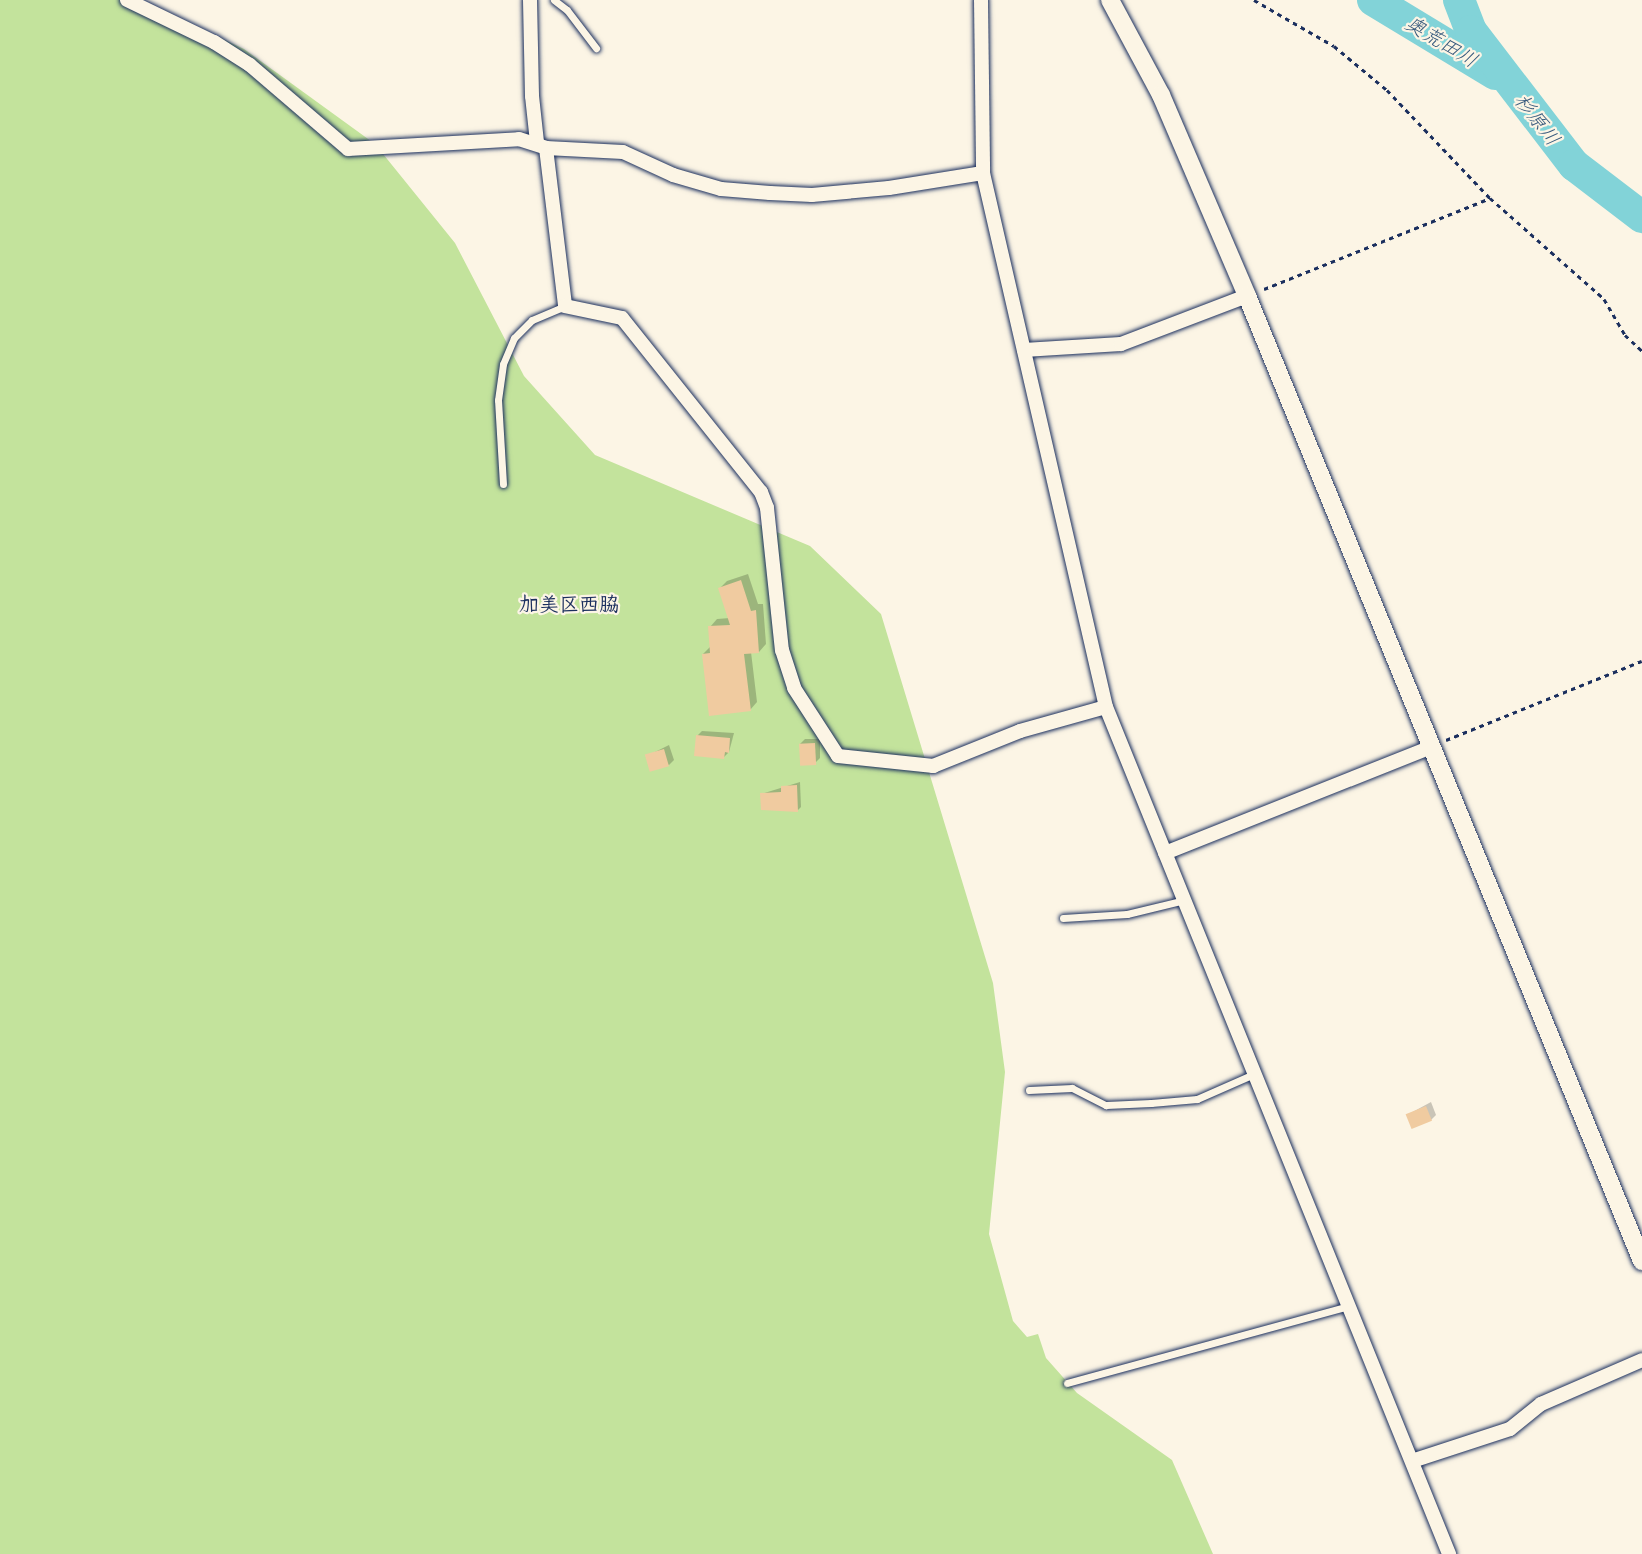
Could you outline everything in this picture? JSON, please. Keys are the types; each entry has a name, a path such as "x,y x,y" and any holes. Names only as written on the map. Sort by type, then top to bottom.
{"street":[{"path":"127,0 214,42 250,65 348,149 519,139 541,145 623,152 673,175 721,189 770,194 889,188 983,173"},
{"path":"530,0 541,145 565,306 622,318 761,492 767,508 782,650 794,688 838,756 933,765 1020,731 1106,707"},
{"path":"981,0 983,173 1106,707 1449,1554"},
{"path":"1110,0 1161,95 1247,296 1642,1261"},
{"path":"1024,350 1121,344 1247,296"},
{"path":"1166,853 1431,747"},
{"path":"1412,1461 1510,1428 1541,1404 1642,1360"}],"lane":[{"path":"554,0 567,10 596,48"},
{"path":"502,484 498,400 502,364 514,338 532,320 565,306"},
{"path":"1063,918 1127,914 1185,900"},
{"path":"1029,1090 1072,1088 1106,1105 1151,1103 1197,1099 1256,1073"},
{"path":"1067,1383 1348,1306"}],"path":[{"path":"1254,0 1334,46 1387,90 1490,198 1604,299 1625,335 1642,351"},
{"path":"1247,296 1490,198"},
{"path":"1431,747 1642,661"}],"green space":[{"path":"0,0 141,0 244,49 375,144 455,243 524,376 595,455 810,546 881,614 993,983 1005,1072 989,1234 1013,1321 1027,1337 1038,1334 1046,1358 1077,1393 1172,1460 1213,1554 0,1554"}],"building":[{"path":"741,580 751,611 756,610 759,653 744,654 751,711 709,716 702,654 710,653 708,626 730,625 718,588"},
{"path":"696,735 730,738 729,753 725,752 724,759 694,756"},
{"path":"815,743 816,765 800,766 799,744"},
{"path":"664,749 669,766 650,772 645,755"},
{"path":"797,785 798,812 761,810 760,793 781,792 781,786"},
{"path":"1426,1106 1432,1121 1412,1129 1406,1114"}],"waterway":[{"name":"奥荒田川","path":"1373,0 1495,74"},
{"name":"杉原川","path":"1459,0 1471,31 1574,165 1642,217"}],"district":[{"name":"加美区西脇","path":"569,603"}]}
